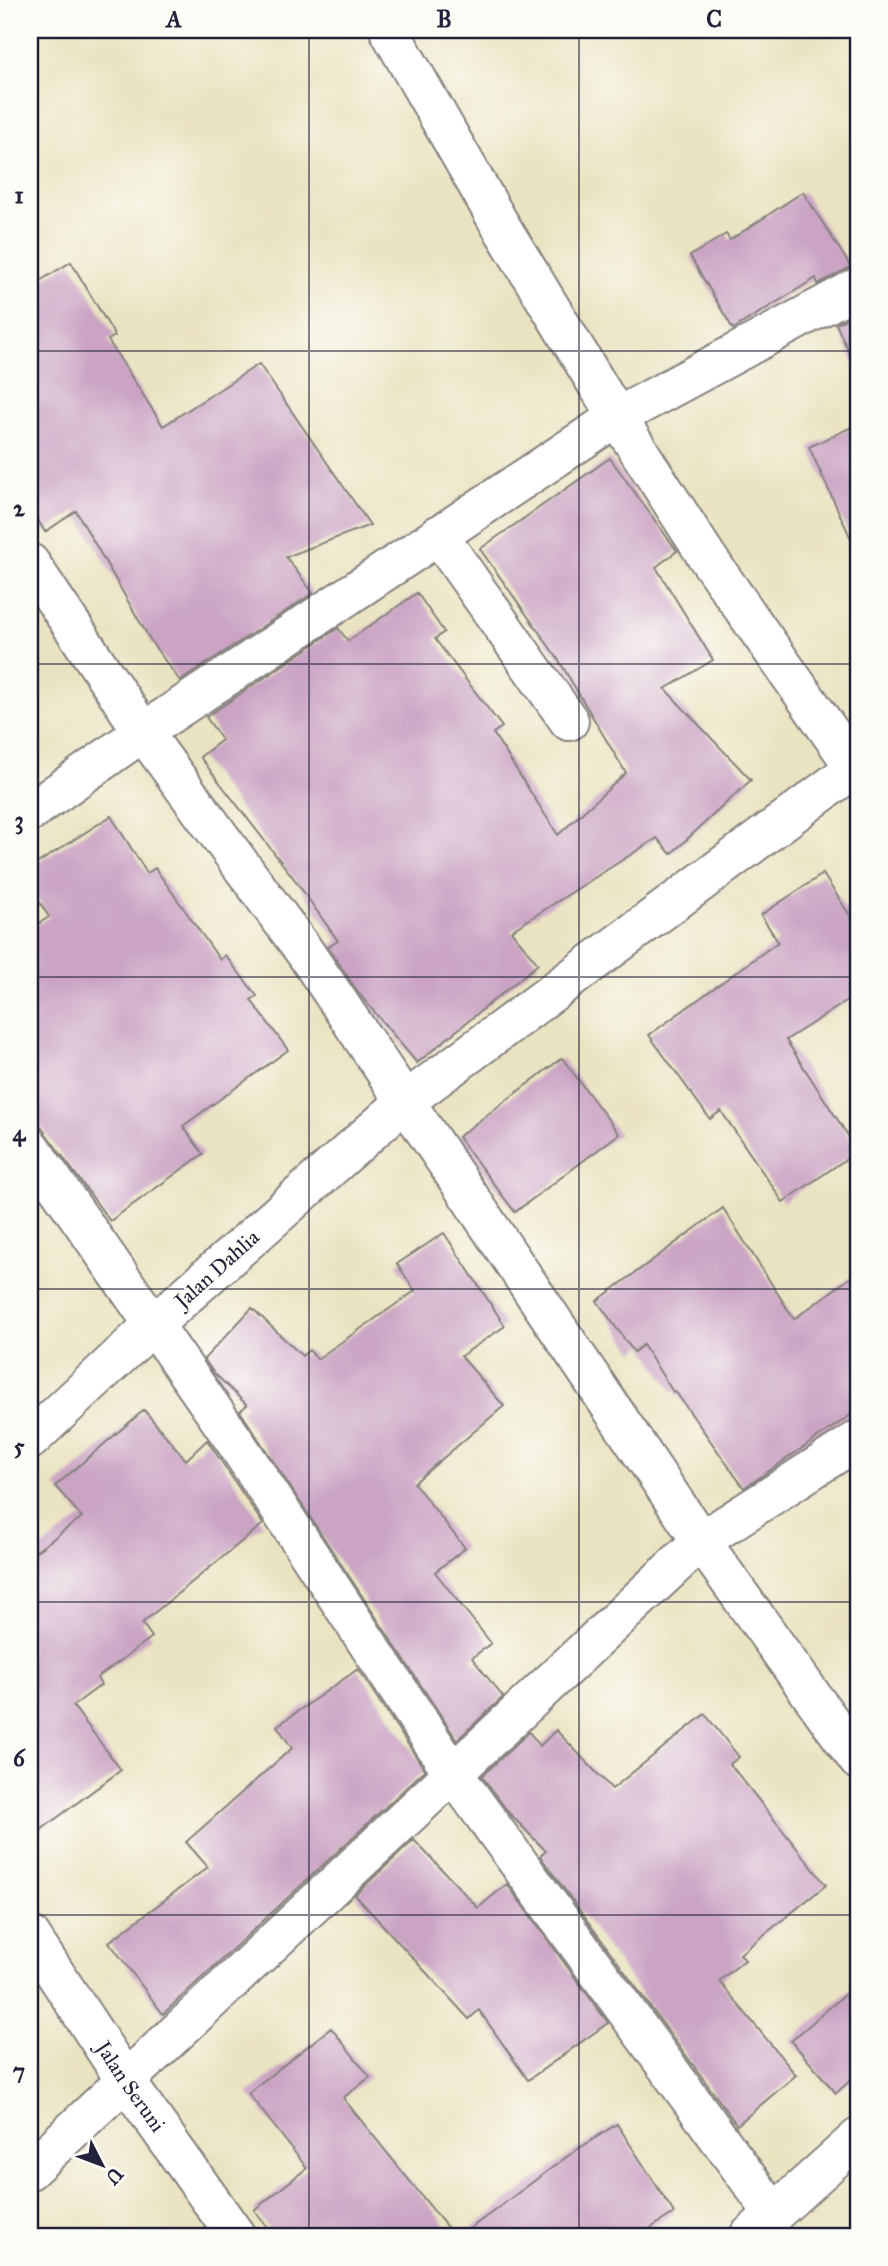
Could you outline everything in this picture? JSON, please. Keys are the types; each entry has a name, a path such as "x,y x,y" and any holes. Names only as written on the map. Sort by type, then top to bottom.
{"street":[{"path":"389,30 499,223 617,417 707,557 857,769"},
{"path":"30,813 143,732 617,417 858,287"},
{"path":"438,535 569,721"},
{"path":"30,563 143,732 304,951 407,1100 515,1266 701,1541 858,1760"},
{"name":"Jalan Dahlia","path":"30,1440 154,1324 407,1100 857,769"},
{"path":"30,1147 243,1454 453,1773 761,2225 858,2138"},
{"path":"30,2170 701,1541 858,1440"},
{"name":"Jalan Seruni","path":"30,1935 125,2081 236,2236"}],"building":[{"path":"803,192 851,267 818,284 816,278 733,329 690,256 726,234 730,240"},
{"path":"71,262 115,336 108,340 163,426 259,364 370,525 286,557 313,593 180,681 152,643 76,511 45,532 30,507 30,287"},
{"path":"858,312 858,372 836,324"},
{"path":"858,424 858,554 809,447"},
{"path":"610,458 677,551 656,567 713,660 665,689 751,780 671,854 657,838 511,931 538,964 417,1063 360,995 328,947 338,941 295,880 200,757 222,740 206,717 338,628 348,641 417,593 444,632 435,639 502,727 493,733 558,835 626,773 558,659 480,549"},
{"path":"111,816 147,873 155,868 220,960 225,955 257,996 251,1000 288,1050 183,1126 203,1154 110,1221 30,1112 30,929 49,917 30,887 30,868"},
{"path":"823,874 858,928 858,994 786,1040 858,1151 783,1202 721,1111 710,1119 649,1035 778,942 761,915"},
{"path":"562,1058 619,1134 515,1212 458,1137"},
{"path":"723,1208 794,1319 858,1272 858,1410 744,1488 675,1391 673,1392 643,1345 634,1352 597,1301"},
{"path":"444,1233 505,1326 461,1356 504,1406 414,1483 465,1548 435,1572 491,1643 472,1658 503,1697 457,1740 240,1411 247,1405 213,1372 204,1359 252,1308 302,1356 309,1350 317,1359 415,1291 397,1264"},
{"path":"144,1410 186,1460 207,1440 263,1524 142,1623 152,1637 97,1678 101,1685 73,1706 121,1770 30,1838 30,1556 82,1517 55,1486"},
{"path":"358,1669 425,1770 163,2014 109,1942 208,1867 186,1842 292,1748 277,1726"},
{"path":"705,1714 739,1757 730,1764 826,1885 740,1954 745,1960 719,1981 796,2075 737,2125 540,1856 546,1851 509,1813 482,1776 529,1732 540,1746 556,1730 612,1789"},
{"path":"414,1840 478,1908 507,1884 608,2023 528,2080 479,2010 469,2019 355,1895"},
{"path":"858,1983 858,2074 836,2093 791,2041"},
{"path":"331,2028 370,2077 343,2098 454,2236 275,2236 254,2210 307,2168 248,2093"},
{"path":"617,2124 674,2213 638,2236 460,2236 572,2153"}]}
